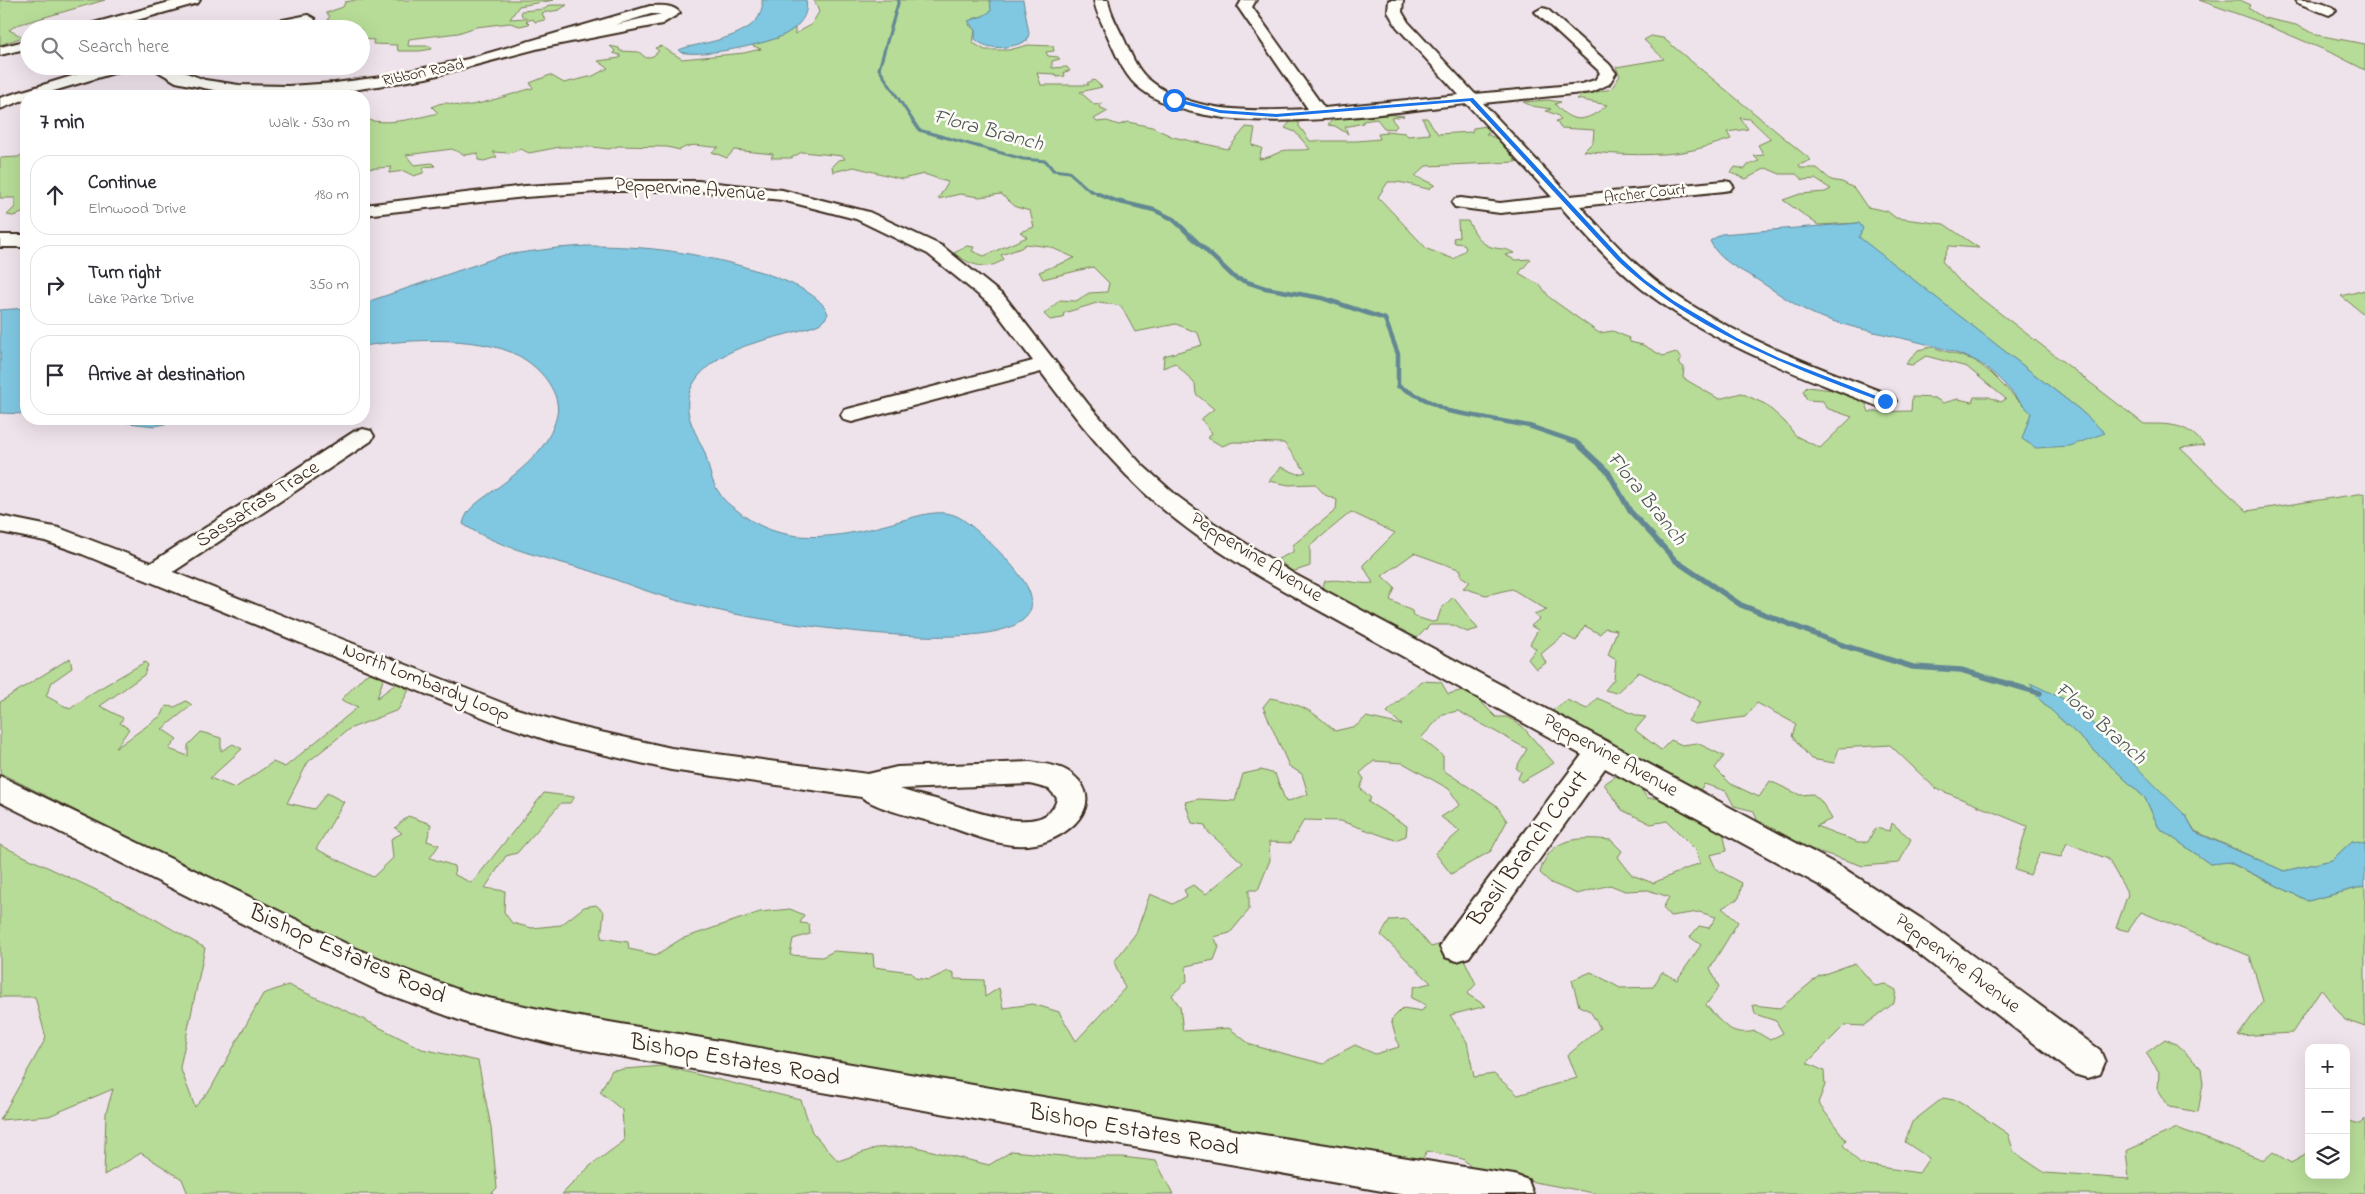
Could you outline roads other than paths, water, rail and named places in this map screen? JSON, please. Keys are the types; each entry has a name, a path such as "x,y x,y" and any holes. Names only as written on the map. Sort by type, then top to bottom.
{"street":[{"path":"121,20 193,0"},
{"path":"1101,0 1102,6 1134,74 1160,94 1195,107 1234,114 1276,116 1585,88 1596,86 1606,78 1608,73 1604,67 1542,12"},
{"path":"1249,0 1245,4 1249,13 1320,113"},
{"path":"1396,0 1395,12 1402,24 1620,260 1643,281 1697,319 1777,360 1885,401"},
{"path":"2303,0 2329,11"},
{"name":"Ribbon Road","path":"176,75 190,81 249,90 306,90 372,83 435,72 542,44 650,10 666,10 673,13 668,18 657,22 542,44"},
{"path":"303,20 308,19"},
{"path":"0,51 20,46"},
{"path":"41,90 92,75"},
{"path":"0,104 20,96"},
{"name":"Peppervine Avenue","path":"370,209 526,190 605,185 703,187 799,200 831,207 882,224 941,253 984,286 1110,444 1136,472 1204,529 1286,580 1832,877 1884,910 2087,1062"},
{"name":"Archer Court","path":"1461,203 1500,208 1724,186"},
{"path":"0,241 20,241"},
{"path":"852,415 1047,364"},
{"name":"Sassafras Trace","path":"153,573 363,436"},
{"name":"North Lombardy Loop","path":"0,524 50,534 86,546 507,716 569,736 671,759 868,786 889,798 1014,832 1036,832 1052,827 1067,816 1072,803 1070,792 1063,782 1030,773 898,778 868,786"},
{"name":"Basil Branch Court","path":"1457,947 1602,751"},
{"name":"Bishop Estates Road","path":"0,788 343,958 391,980 470,1009 557,1029 1245,1150 1514,1194"}],"water":[{"path":"762,0 806,0 807,5 803,19 781,37 736,49 703,53 680,52 679,50 684,48 734,35 746,29 761,12"},
{"path":"990,0 1023,0 1029,33 1027,41 1000,48 987,46 975,39 975,30 968,21 991,11"},
{"path":"1859,223 1863,228 1859,237 2080,410 2105,433 2070,446 2036,448 2022,439 2031,413 2004,383 1980,363 1934,346 1856,328 1810,313 1724,259 1718,254 1710,241 1721,234"},
{"path":"586,246 618,247 686,253 758,271 804,290 820,301 828,314 819,324 737,349 706,368 694,382 688,397 689,415 705,453 712,479 722,497 756,524 776,532 796,536 839,535 933,513 955,515 989,542 1025,582 1029,591 1028,615 1004,629 964,636 915,636 863,632 774,621 724,612 668,598 591,571 508,546 492,540 463,524 467,514 474,505 513,476 532,459 547,439 553,427 558,407 550,384 527,361 511,352 492,346 448,341 370,345 370,301 504,255"},
{"path":"20,308 20,414 0,413 0,310"},
{"path":"2030,683 2072,703 2186,816 2195,832 2284,871 2332,860 2352,841 2365,844 2365,886 2308,901 2229,862 2210,864 2159,828 2145,798 2038,698"}],"waterway":[{"name":"Flora Branch","path":"899,0 879,69 919,130 1023,159 1046,161 1053,170 1069,172 1089,190 1101,195"},
{"name":"Flora Branch","path":"1098,194 1116,201 1154,210 1173,219 1235,278 1265,288 1322,298 1385,319 1398,354 1398,386 1448,411 1529,426 1576,442 1579,445"},
{"name":"Flora Branch","path":"1579,445 1608,472 1630,511 1676,561 1741,605 1845,646 1913,667 1961,670 2040,693"}]}
